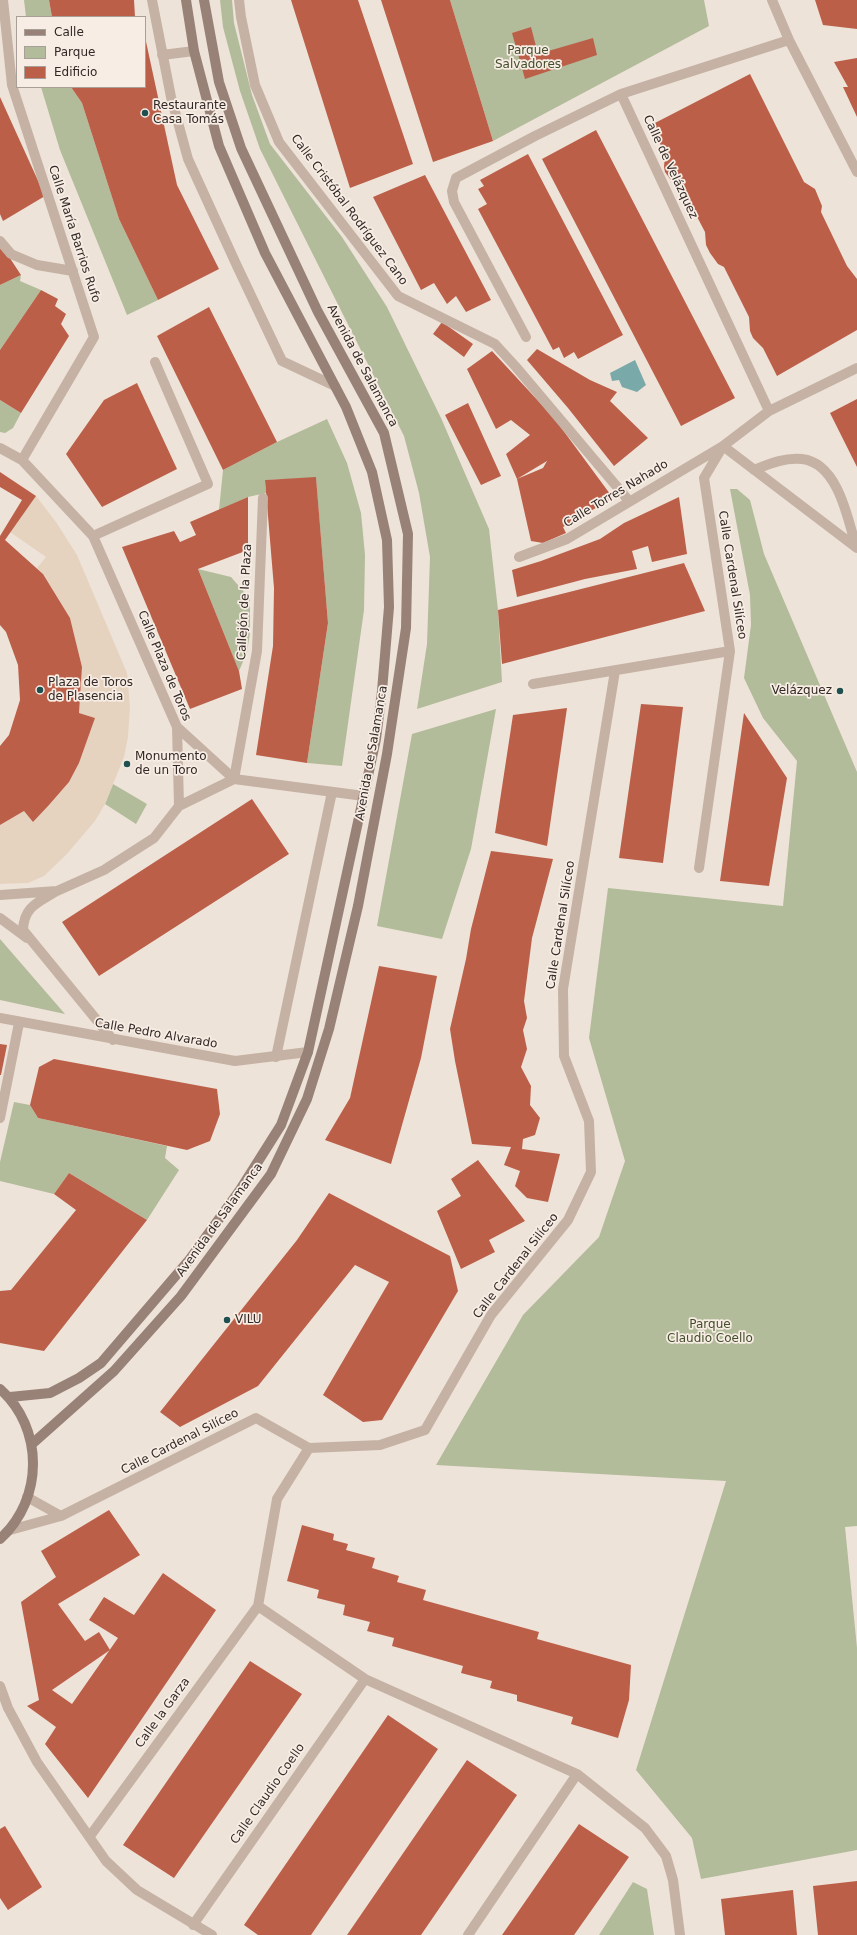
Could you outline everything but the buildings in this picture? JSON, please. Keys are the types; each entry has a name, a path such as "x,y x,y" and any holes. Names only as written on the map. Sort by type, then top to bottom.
{"main road":[{"name":"Avenida de Salamanca","path":"10,1397 50,1393 79,1378 101,1363 190,1259 240,1190 281,1125 308,1052 376,739 382,691 389,607 387,540 372,472 346,407 266,253 219,146 194,51 186,0"},
{"name":"Avenida de Salamanca","path":"32,1444 114,1371 181,1296 271,1174 307,1099 328,1029 358,906 387,754 406,628 408,534 384,433 318,312 241,148 219,82 204,0"},
{"path":"0,1389 10,1397 24,1419 32,1444 33,1477 24,1508 10,1530 0,1539"}],"street":[{"name":"Calle María Barrios Rufo","path":"3,0 12,85 94,337 22,460"},
{"path":"152,0 171,97 188,159 282,360 335,386"},
{"name":"Calle Cristóbal Rodríguez Cano","path":"239,0 255,85 279,142 398,296 495,344 629,501"},
{"path":"772,0 789,40 857,172"},
{"path":"526,337 454,202 452,191 456,178 535,136 621,94 789,40"},
{"path":"162,55 194,51"},
{"name":"Calle de Velázquez","path":"621,94 769,411"},
{"path":"0,241 11,254 37,265 73,272"},
{"path":"93,536 208,484 155,362"},
{"name":"Calle Cardenal Silíceo","path":"699,868 730,651 704,478 723,446 769,411 857,368"},
{"path":"723,446 857,548"},
{"name":"Calle Torres Nahado","path":"519,557 567,539 723,446"},
{"name":"Calle Plaza de Toros","path":"0,448 22,460 93,536 178,727 179,806"},
{"path":"754,470 780,460 802,458 819,466 832,478 844,505 857,548"},
{"name":"Callejón de la Plaza","path":"234,779 257,650 263,498"},
{"path":"532,684 730,651"},
{"name":"Calle Cardenal Silíceo","path":"10,1530 61,1516 256,1418 309,1448 380,1445 425,1430 491,1315 568,1220 592,1172 589,1122 564,1056 563,989 615,671"},
{"path":"178,727 234,779"},
{"path":"113,1040 23,930 24,919 28,909 57,891 104,870 154,838 179,806 234,779 364,796"},
{"path":"276,1057 332,792"},
{"path":"0,896 57,891"},
{"path":"0,918 34,942"},
{"name":"Calle Pedro Alvarado","path":"0,1018 19,1023 235,1061 308,1052"},
{"path":"0,1118 19,1023"},
{"path":"309,1448 277,1499 258,1606 365,1679 577,1774 645,1828 666,1856 673,1880 680,1935"},
{"path":"27,1497 61,1516"},
{"name":"Calle la Garza","path":"90,1836 258,1606"},
{"name":"Calle Claudio Coello","path":"193,1925 365,1679"},
{"path":"0,1686 8,1708 37,1762 106,1860 137,1890 193,1925 212,1935"},
{"path":"468,1935 577,1774"}],"green space":[{"path":"24,0 49,0 52,16 26,16"},
{"path":"220,0 232,0 234,23 252,95 270,144 342,237 387,307 441,418 489,529 498,610 502,682 417,709 427,644 430,557 419,493 404,436 260,149 240,91 223,27"},
{"name":"Parque Salvadores","path":"450,0 704,0 709,26 493,141"},
{"path":"41,88 72,88 82,103 119,219 158,300 127,315 60,150"},
{"path":"21,275 20,281 41,290 0,350 0,285"},
{"path":"0,400 21,413 13,428 5,433 0,432"},
{"path":"327,419 347,463 361,513 365,555 364,610 342,766 307,763 328,623 316,478 265,480 266,493 248,497 219,510 223,470 277,442"},
{"name":"Parque Claudio Coello","path":"730,489 737,489 750,500 764,554 857,772 857,1526 845,1527 857,1648 857,1850 701,1879 692,1838 636,1770 726,1481 436,1465 523,1315 599,1237 625,1161 589,1038 608,888 783,906 797,761 763,718 744,678 751,625 750,595"},
{"path":"198,569 231,577 250,599 250,633 247,652 239,671"},
{"path":"496,709 471,849 442,939 377,926 412,734"},
{"path":"113,784 147,804 136,824 105,804"},
{"path":"0,939 65,1014 0,1000"},
{"path":"14,1102 30,1105 38,1118 167,1146 165,1158 179,1170 147,1220 69,1173 54,1194 0,1181 0,1162"},
{"path":"633,1882 647,1889 654,1935 599,1935"}],"shaded area":[{"path":"36,496 56,522 77,555 127,673 130,707 128,737 124,757 105,804 95,821 66,855 44,876 28,883 0,884 0,825 24,811 33,822 49,805 69,782 79,763 95,718 79,713 82,667 70,618 43,574 37,568 46,557 10,532"}],"water":[{"path":"635,360 646,385 637,392 622,387 619,380 612,381 610,373"}],"place":[{"name":"Restaurante Casa Tomás","path":"145,113"},
{"name":"Plaza de Toros de Plasencia","path":"40,690"},
{"name":"Velázquez","path":"840,691"},
{"name":"Monumento de un Toro","path":"127,764"},
{"name":"VILU","path":"227,1320"}]}
